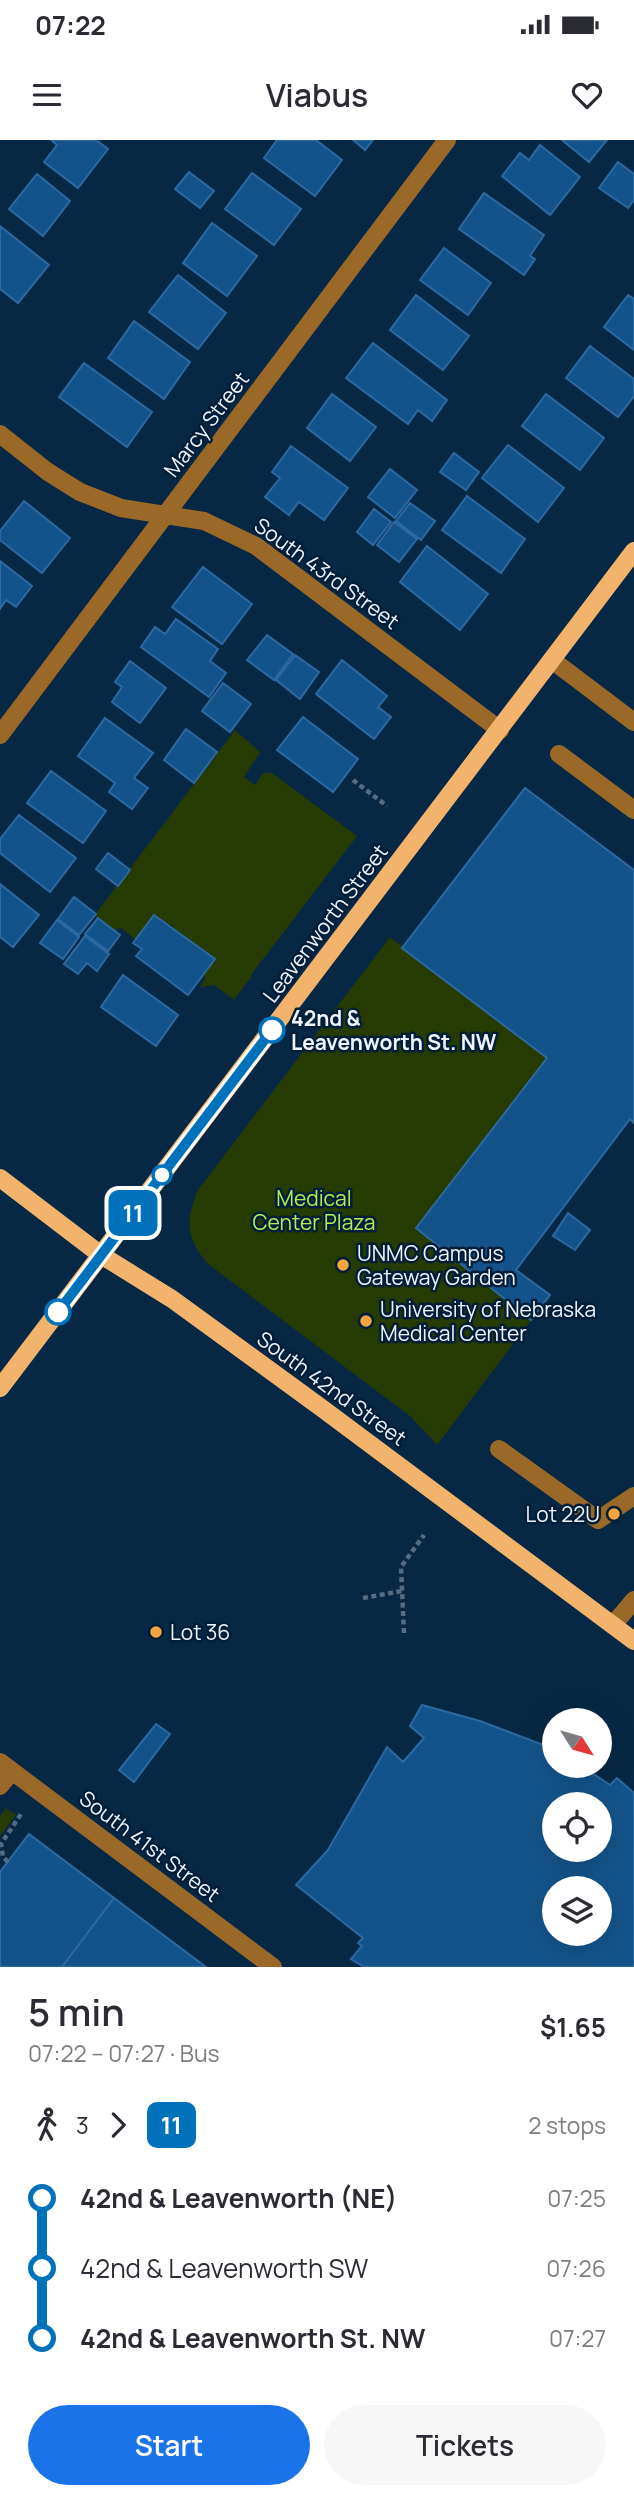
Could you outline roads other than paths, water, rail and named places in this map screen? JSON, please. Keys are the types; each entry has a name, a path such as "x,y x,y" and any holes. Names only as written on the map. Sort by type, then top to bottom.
{"main road":[{"name":"Leavenworth Street","path":"0,1388 634,551"},
{"name":"South 42nd Street","path":"0,1178 101,1255 172,1299 634,1641"}],"street":[{"name":"Marcy Street","path":"0,735 447,140"},
{"name":"South 43rd Street","path":"0,434 48,472 80,492 121,508 204,521 256,546 500,730"},
{"path":"552,660 634,722"},
{"path":"559,754 634,810"},
{"path":"499,1449 598,1520 634,1496"},
{"path":"613,1625 634,1601"},
{"path":"0,1786 6,1766"},
{"name":"South 41st Street","path":"6,1766 273,1967"}],"place":[{"name":"42nd & Leavenworth St. NW","path":"272,1030"},
{"name":"UNMC Campus Gateway Garden","path":"343,1265"},
{"name":"University of Nebraska Medical Center","path":"366,1321"},
{"name":"Lot 22U","path":"614,1514"},
{"name":"Lot 36","path":"156,1632"}],"park label":[{"name":"Medical Center Plaza","path":"314,1210"}]}
